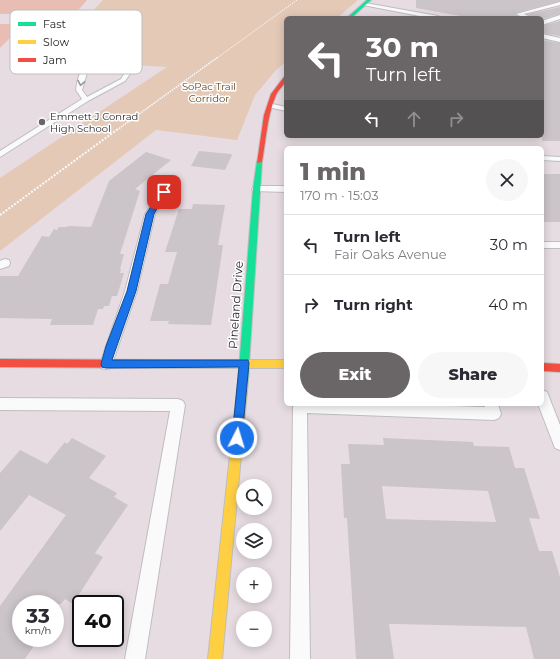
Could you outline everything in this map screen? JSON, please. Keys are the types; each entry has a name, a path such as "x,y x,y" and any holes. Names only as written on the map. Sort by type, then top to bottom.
{"street":[{"path":"351,16 364,4"},
{"name":"Pineland Drive","path":"215,659 245,363 256,188 262,140 270,105 274,94 284,81"},
{"path":"0,363 284,364"},
{"path":"544,367 560,368"}],"lane":[{"path":"468,0 474,0"},
{"path":"524,16 519,14 560,3"},
{"path":"364,4 400,16 405,12"},
{"path":"364,4 427,16"},
{"path":"544,21 560,17"},
{"path":"544,36 560,40"},
{"path":"544,41 560,44"},
{"path":"84,74 80,90 86,100"},
{"path":"0,155 86,100 122,80 128,74"},
{"path":"270,105 284,108"},
{"path":"544,158 560,159"},
{"path":"256,188 284,189"},
{"path":"106,364 131,291 150,214 164,192"},
{"path":"544,245 560,245"},
{"path":"544,401 560,443"},
{"path":"0,404 178,405 135,659"},
{"path":"300,659 300,407 494,414 492,406"}],"path":[{"path":"0,215 297,0"}],"green space":[{"name":"SoPac Trail Corridor","path":"103,0 358,0 339,16 284,16 284,64 276,70 255,95 237,140 156,130 0,251 0,178 167,67 142,66 142,10 94,10"}],"shaded area":[{"path":"0,0 87,0 78,10 10,10 10,14 0,14"},
{"path":"0,24 10,24 10,38 0,48"}],"building":[{"path":"416,0 560,0 515,13 517,16 461,16 416,8"},
{"path":"560,7 560,14 544,18 544,16 530,16 528,14"},
{"path":"560,21 560,36 544,33 544,25"},
{"path":"544,40 560,43 560,141 542,141 542,138 544,138"},
{"path":"199,151 232,155 225,170 191,166"},
{"path":"146,152 171,160 135,189 140,191 120,254 124,254 120,273 124,273 117,296 112,296 109,306 104,306 103,309 98,309 93,325 50,325 52,319 0,318 0,276 18,276 42,236 49,237 54,229 57,230 59,227 68,226 91,227 109,181"},
{"path":"544,174 560,174 560,222 544,222"},
{"path":"193,204 225,205 218,245 223,245 211,325 168,324 169,321 150,321 160,284 168,284 177,252 165,252 179,209 192,209"},
{"path":"72,438 106,456 89,478 117,493 114,497 128,505 95,553 103,557 79,595 72,595 72,603 65,599 64,600 64,595 12,595 12,647 33,647 25,659 0,659 0,606 66,515 29,495 0,531 0,473 20,450 47,464 65,442 67,444"},
{"path":"383,438 473,442 474,446 509,447 515,468 524,468 540,519 529,518 539,551 552,551 560,577 560,659 534,659 526,627 389,624 394,659 356,659 347,518 344,518 341,464 350,464 348,444 384,445","holes":["382,486 488,491 496,522 386,519"]}],"traffic: fast":[{"path":"351,16 369,0"},
{"path":"243,381 259,162"}],"traffic: slow":[{"path":"167,364 284,364"},
{"path":"215,659 243,381"}],"traffic: jam":[{"path":"259,162 267,115 274,94 284,81"},
{"path":"0,363 167,364"},
{"path":"544,367 560,368"}],"place":[{"name":"Emmett J Conrad High School","path":"42,122"}],"route":[{"path":"164,192 150,214 131,291 106,364 215,362 245,363 237,438"}]}
